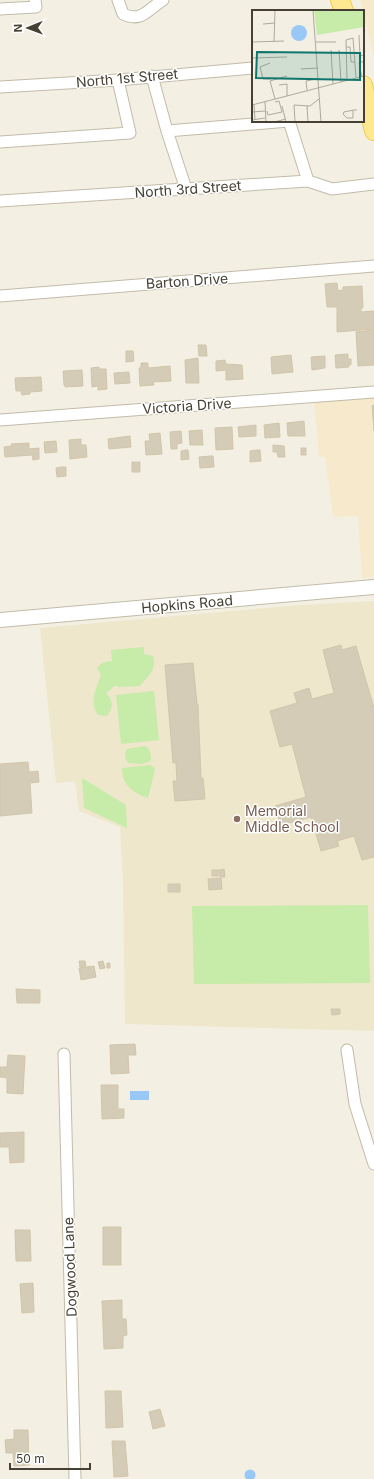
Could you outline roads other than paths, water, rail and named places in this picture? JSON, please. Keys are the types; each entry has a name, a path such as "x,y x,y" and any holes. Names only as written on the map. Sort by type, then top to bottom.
{"main road":[{"path":"340,0 344,10"},
{"path":"364,89 374,131"}],"street":[{"path":"0,9 36,7 35,0"},
{"path":"118,0 123,14 131,18 142,16 163,0"},
{"name":"North 1st Street","path":"0,87 118,80 252,68"},
{"path":"152,76 167,131 186,189"},
{"path":"0,142 130,133 118,80"},
{"path":"167,131 277,122"},
{"path":"289,122 308,181"},
{"name":"North 3rd Street","path":"0,201 308,181 332,189 374,184"},
{"name":"Barton Drive","path":"0,296 374,266"},
{"name":"Victoria Drive","path":"0,420 374,392"},
{"name":"Hopkins Road","path":"0,620 374,587"},
{"path":"347,1050 355,1104 374,1164"},
{"name":"Dogwood Lane","path":"64,1054 75,1479"}],"water":[{"path":"130,1091 149,1091 149,1100 130,1100"},
{"path":"250,1469 256,1475 252,1480 246,1479 244,1475 246,1471"}],"place":[{"name":"Memorial Middle School","path":"237,819"}]}
